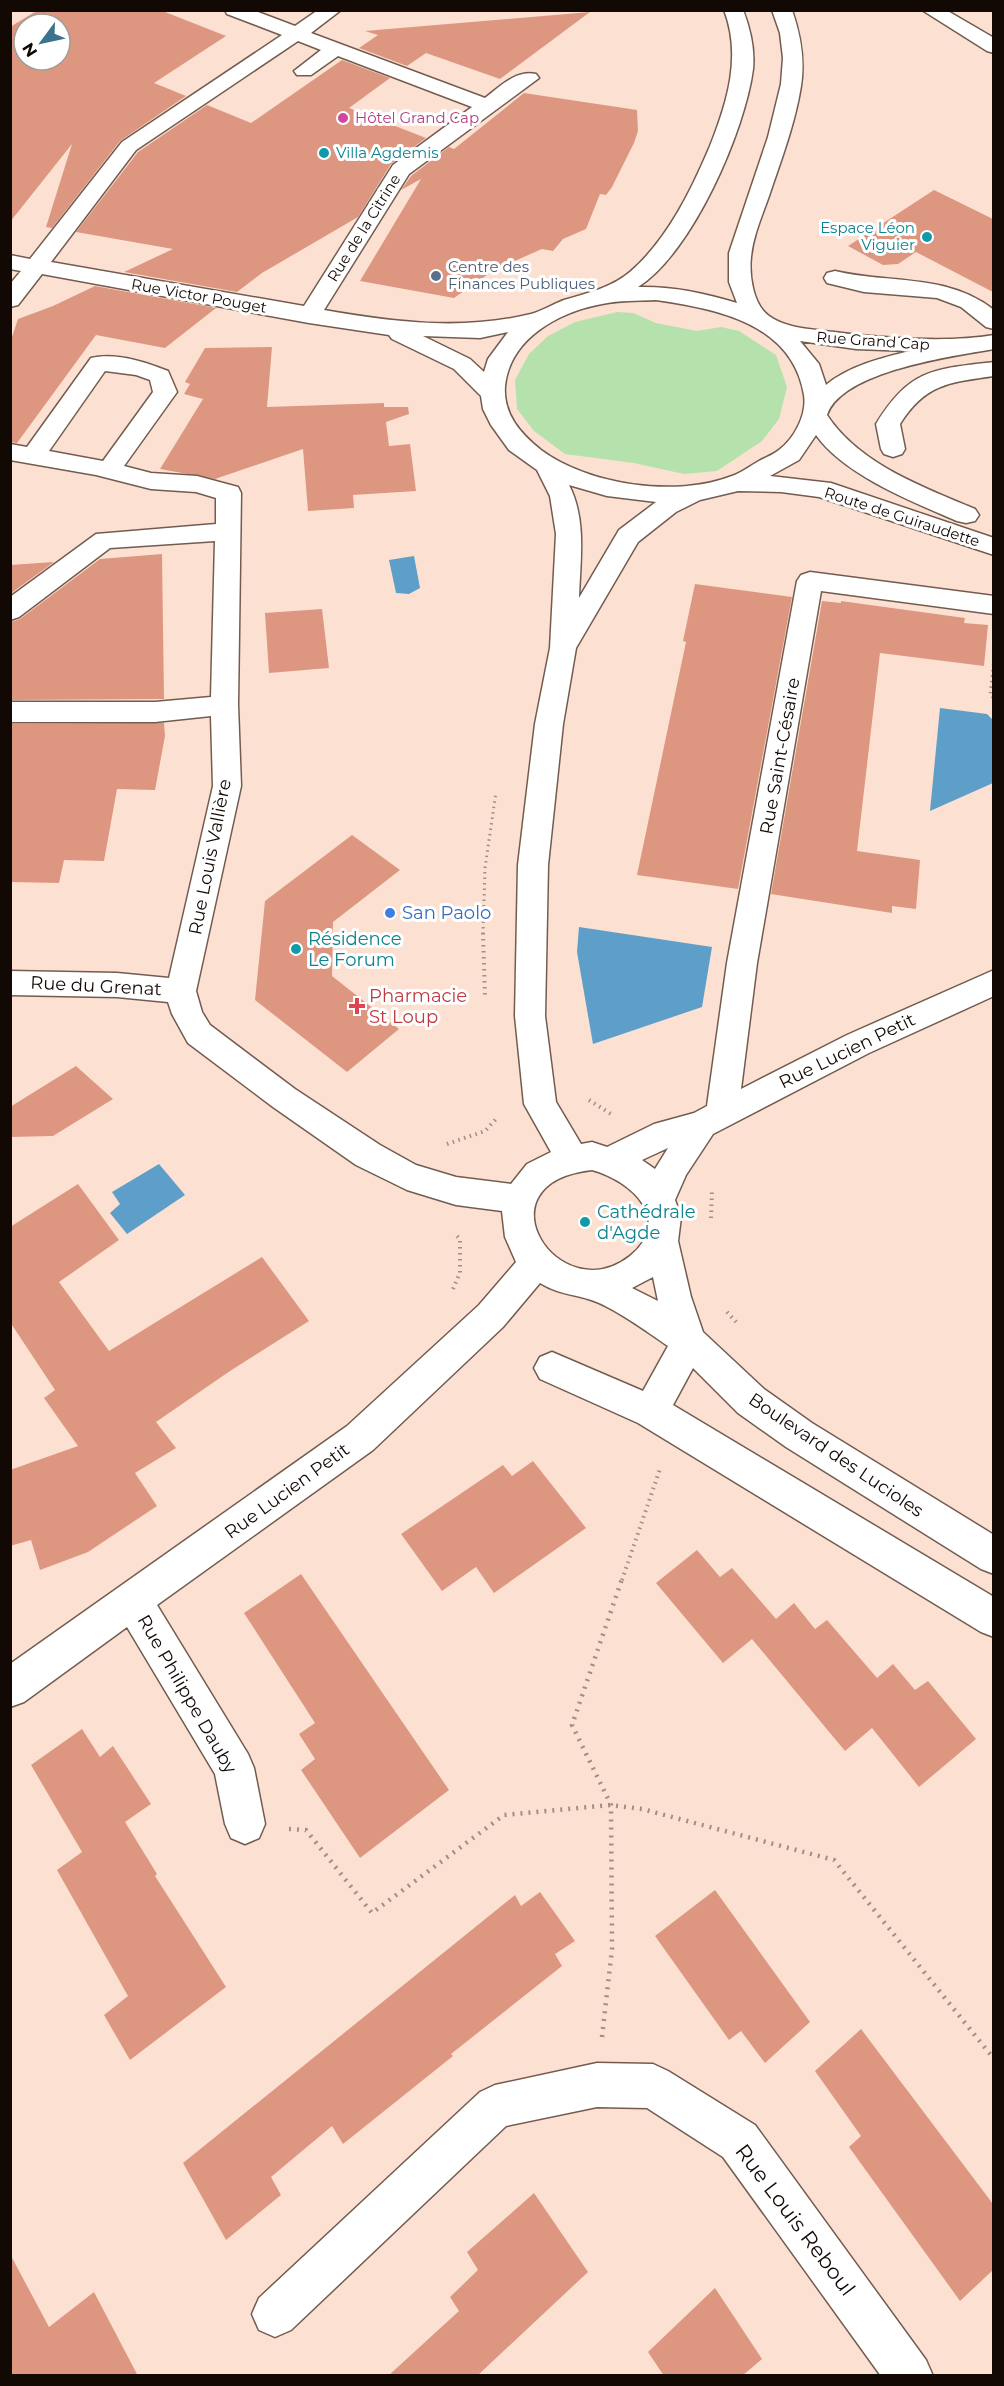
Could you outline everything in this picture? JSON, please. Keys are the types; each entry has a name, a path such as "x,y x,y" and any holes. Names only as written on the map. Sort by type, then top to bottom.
{"street":[{"path":"234,10 487,105"},
{"path":"10,300 129,146 332,10"},
{"path":"602,297 638,276 658,255 685,216 714,159 734,108 743,64 738,20 733,10"},
{"path":"782,10 786,19 794,67 786,114 745,234 738,268 742,292 767,325 808,365 816,410"},
{"path":"931,10 993,47"},
{"path":"304,72 336,49"},
{"name":"Rue de la Citrine","path":"309,315 392,181 446,126 487,105 529,78"},
{"name":"Rue Victor Pouget","path":"10,262 388,327 480,331 539,320"},
{"path":"835,278 864,285 941,291 969,302 993,322"},
{"path":"738,483 697,492 644,494 592,485 548,466 519,445 499,420 492,393 497,365 513,340 539,320 568,306 602,297 656,293 710,301 767,325"},
{"name":"Rue Grand Cap","path":"767,325 856,342 970,346"},
{"name":"Rue Victor Pouget","path":"388,327 462,364 492,393"},
{"name":"Rue Grand Cap","path":"738,483 789,454 816,410 841,385 872,370 911,359 993,342"},
{"path":"22,454 99,363 140,368 160,376 165,392 109,470"},
{"path":"893,449 888,424 900,402 923,384 954,372 993,369"},
{"name":"Route de Guiraudette","path":"816,410 829,435 856,458 927,499 993,525"},
{"name":"Rue Louis Vallière","path":"22,454 109,470 151,481 197,484 229,493 224,705 227,786 181,991"},
{"path":"548,466 562,496 569,534 563,648 549,724 533,865 530,1016 540,1104 572,1158"},
{"name":"Route de Guiraudette","path":"738,483 781,484 822,489 993,547"},
{"path":"563,648 628,536 667,506 697,492"},
{"path":"10,611 105,540 228,532"},
{"name":"Rue Saint-Césaire","path":"712,1119 753,909 810,581 993,605"},
{"path":"10,712 155,712 224,705"},
{"name":"Rue Lucien Petit","path":"613,1159 643,1147 665,1134 712,1119 858,1044 993,982"},
{"name":"Rue du Grenat","path":"10,983 117,985 181,991"},
{"path":"181,991 187,1014 199,1034 284,1098 368,1155 407,1176 456,1191 521,1199"},
{"name":"Rue Lucien Petit","path":"660,1198 672,1168 712,1119"},
{"path":"592,1156 613,1159 641,1174 660,1198 666,1220 662,1242 647,1264 623,1279 595,1285 563,1279 537,1262 523,1243 517,1221 521,1199 532,1180 550,1166 572,1158 592,1156"},
{"name":"Boulevard des Lucioles","path":"662,1242 674,1297 689,1341"},
{"name":"Rue Lucien Petit","path":"10,1689 360,1438 491,1316 537,1262"},
{"name":"Boulevard des Lucioles","path":"595,1285 648,1313 689,1341 751,1401 799,1435 993,1556"},
{"path":"663,1418 689,1341"},
{"path":"552,1368 663,1418 993,1619"},
{"name":"Rue Philippe Dauby","path":"133,1601 234,1768 245,1824"},
{"name":"Rue Louis Reboul","path":"275,2314 495,2108 597,2085 653,2086 739,2141 910,2376"}],"path":[{"path":"993,659 990,695 993,698"},
{"path":"585,1091 590,1101 617,1118"},
{"path":"710,1228 712,1187 720,1143 712,1119"},
{"path":"722,1302 741,1327"},
{"path":"597,2085 612,1949 611,1805 572,1725 663,1418"},
{"path":"245,1824 306,1830 372,1913 504,1815 611,1805 642,1809 834,1860 993,2059"}],"green space":[{"path":"617,312 633,313 656,323 697,331 721,327 739,331 776,355 787,387 779,419 762,441 717,471 684,474 634,463 565,454 534,431 517,409 515,380 529,354 548,336 575,322"}],"water":[{"path":"414,556 420,588 409,594 396,593 389,560"},
{"path":"940,708 987,714 993,720 993,783 930,811"},
{"path":"579,927 712,947 702,1007 593,1044 577,952"},
{"path":"159,1164 185,1195 127,1234 110,1213 120,1204 112,1192"}],"building":[{"path":"38,10 160,10 226,36 154,83 186,96 120,141 52,228 46,227 72,144 10,222 10,27 12,26 12,72 72,72 72,12 35,12"},
{"path":"590,12 500,79 426,53 407,66 359,48 378,35 365,31"},
{"path":"342,60 390,78 349,108 426,138 391,164 358,217 262,273 237,292 124,272 173,249 76,232 138,152 207,105 251,123"},
{"path":"524,93 637,110 638,131 634,143 612,187 606,195 600,194 586,229 563,239 553,251 542,249 494,270 454,298 360,281 421,179 401,190 411,176 449,147 454,149"},
{"name":"Espace Léon Viguier","path":"934,190 993,219 993,292 916,252 898,264 883,265 848,246"},
{"path":"95,286 216,308 165,348 96,335 17,443 10,442 10,343 18,319 53,306"},
{"path":"272,347 267,407 384,403 384,407 408,407 409,414 386,422 389,446 410,444 416,491 353,495 354,508 308,511 303,449 215,479 160,469 203,399 184,394 190,384 185,382 205,348"},
{"path":"162,554 164,699 10,700 10,622 20,619 100,559"},
{"path":"54,562 10,594 10,565"},
{"path":"695,584 792,597 738,889 637,875 686,642 683,641"},
{"path":"822,601 841,603 841,601 965,618 964,623 988,625 984,666 880,653 857,851 920,860 916,909 892,906 892,913 771,894"},
{"path":"322,609 329,668 269,673 265,613"},
{"path":"164,723 165,736 155,790 117,789 104,861 64,860 59,883 10,882 10,724"},
{"name":"Résidence Le Forum","path":"352,835 400,870 333,922 332,976 399,1029 347,1072 255,1000 265,901"},
{"path":"76,1066 113,1099 53,1136 10,1137 10,1107"},
{"path":"78,1184 119,1240 59,1282 109,1351 262,1257 309,1321 156,1422 176,1448 135,1473 157,1506 88,1552 40,1570 31,1540 10,1546 10,1470 78,1446 44,1398 55,1390 10,1322 10,1227"},
{"path":"533,1461 586,1528 494,1593 476,1567 442,1591 401,1534 503,1465 512,1476"},
{"path":"697,1550 720,1577 732,1568 776,1619 794,1603 815,1629 827,1620 877,1678 893,1664 915,1690 928,1681 976,1739 919,1787 872,1728 845,1751 752,1639 723,1663 656,1583"},
{"path":"301,1574 449,1790 360,1858 301,1770 315,1759 299,1734 315,1723 244,1613"},
{"path":"82,1729 100,1757 113,1746 151,1804 125,1822 157,1874 155,1876 226,1987 130,2060 104,2015 128,1996 57,1870 82,1852 31,1765"},
{"path":"715,1890 810,2022 765,2063 741,2031 729,2040 655,1936"},
{"path":"540,1892 575,1941 555,1954 562,1966 343,2144 332,2126 271,2177 281,2195 226,2240 183,2163 515,1895 521,1906"},
{"path":"861,2029 993,2204 993,2270 960,2301 849,2147 861,2136 815,2071"},
{"path":"534,2193 588,2272 477,2376 388,2376 459,2311 450,2297 478,2270 467,2252"},
{"path":"10,2254 49,2327 94,2292 138,2376 10,2376"},
{"path":"715,2288 762,2359 742,2376 664,2376 648,2352"}],"place":[{"name":"Hôtel Grand Cap","path":"343,118"},
{"name":"Villa Agdemis","path":"324,153"},
{"name":"Espace Léon Viguier","path":"927,237"},
{"name":"Centre des Finances Publiques","path":"436,276"},
{"name":"San Paolo","path":"390,913"},
{"name":"Résidence Le Forum","path":"296,949"},
{"name":"Pharmacie St Loup","path":"357,1006"},
{"name":"Cathédrale d'Agde","path":"585,1222"}]}
